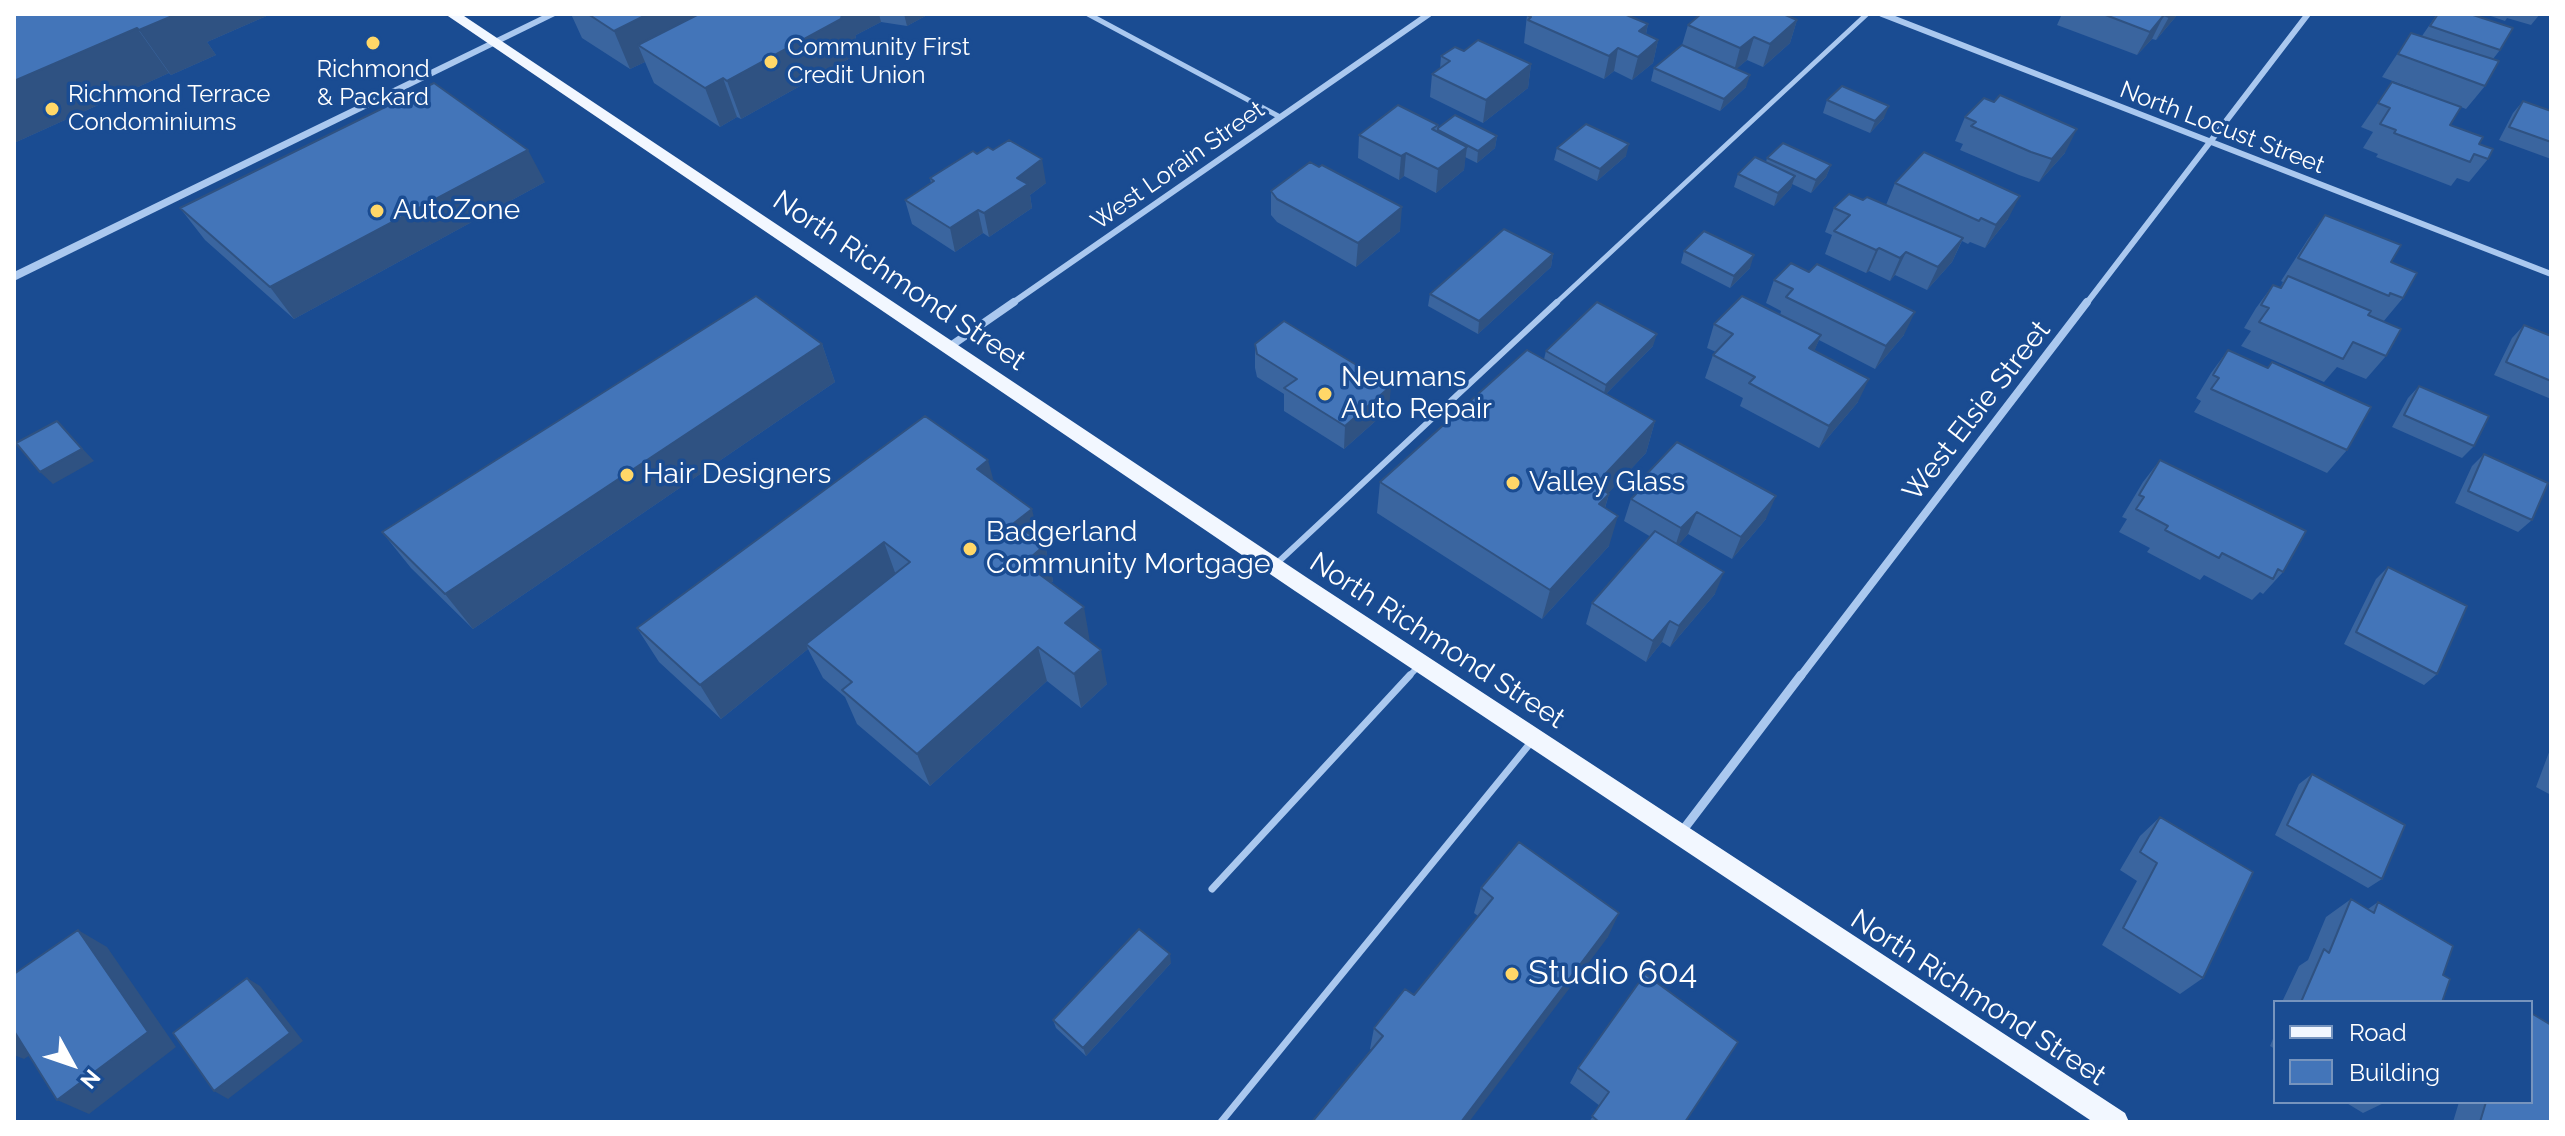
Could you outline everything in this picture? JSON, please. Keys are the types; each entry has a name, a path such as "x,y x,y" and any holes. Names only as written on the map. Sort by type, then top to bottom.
{"main road":[{"name":"North Richmond Street","path":"452,14 1421,664 2116,1122"}],"street":[{"path":"14,277 554,14"},
{"name":"West Lorain Street","path":"949,347 1429,14"},
{"name":"North Locust Street","path":"1882,14 2551,274"},
{"name":"West Elsie Street","path":"1680,835 2308,14"}],"lane":[{"path":"1088,14 1280,117"},
{"path":"1274,566 1867,14"},
{"path":"1212,889 1421,664"},
{"path":"1221,1122 1534,739"}],"building":[{"path":"14,14 177,14 14,81"},
{"path":"588,14 648,14 614,31"},
{"path":"699,14 842,14 841,19 727,81 723,78 705,88 638,45"},
{"path":"1529,14 1624,14 1648,24 1639,31 1658,40 1638,57 1618,48 1609,56 1528,20 1531,17"},
{"path":"1701,14 1783,14 1797,20 1770,44 1754,37 1740,48 1688,25"},
{"path":"2103,14 2171,14 2169,17 2164,15 2150,32"},
{"path":"2438,14 2470,14 2513,28 2500,50 2430,26"},
{"path":"2411,33 2499,61 2485,86 2398,54"},
{"path":"1478,40 1531,64 1486,100 1432,74 1450,61 1441,56 1455,47 1464,51"},
{"path":"1682,45 1750,75 1724,99 1654,68"},
{"path":"2392,82 2461,107 2450,125 2483,137 2479,144 2493,149 2488,159 2474,154 2470,162 2394,133 2396,130 2380,124 2390,108 2378,103"},
{"name":"AutoZone","path":"434,83 528,150 270,287 180,208"},
{"path":"1842,86 1889,106 1875,121 1827,100"},
{"path":"2000,95 2077,129 2052,159 1971,126 1976,122 1965,117 1984,98 1994,102"},
{"path":"2523,101 2551,111 2551,142 2509,127"},
{"path":"1398,105 1438,125 1432,129 1467,147 1438,169 1406,153 1401,156 1359,135"},
{"path":"1455,115 1497,136 1478,151 1438,130"},
{"path":"1586,124 1629,144 1600,169 1557,148"},
{"path":"1009,140 1042,159 1017,178 1028,184 984,213 978,210 950,228 905,200 934,181 930,178 973,151 977,154 988,147 993,150"},
{"path":"1783,143 1831,165 1816,180 1767,158"},
{"path":"1924,152 2020,196 1996,225 1981,218 1979,221 1895,183"},
{"path":"1755,157 1795,176 1778,193 1738,174"},
{"path":"1310,162 1319,167 1322,165 1402,207 1358,243 1277,199 1271,191"},
{"path":"1849,194 1863,200 1867,197 1963,238 1938,267 1906,252 1900,258 1879,248 1876,250 1834,231 1850,215 1834,208"},
{"path":"2325,215 2401,245 2391,262 2417,273 2403,298 2390,293 2389,296 2298,258"},
{"path":"1504,229 1553,254 1479,321 1430,294"},
{"path":"1704,231 1754,255 1734,276 1684,251"},
{"path":"1791,263 1809,272 1817,264 1915,312 1886,346 1786,297 1793,289 1774,280"},
{"path":"2288,276 2371,311 2368,315 2401,329 2386,356 2353,342 2343,359 2259,322 2269,308 2261,305 2273,285 2281,288"},
{"path":"756,296 822,344 445,594 382,532"},
{"path":"1742,296 1821,335 1809,348 1869,379 1829,426 1749,383 1755,377 1713,355 1733,334 1714,324"},
{"path":"1597,302 1657,334 1606,385 1546,351"},
{"path":"1284,321 1391,386 1345,426 1284,388 1297,379 1257,354 1255,344"},
{"path":"2524,325 2551,336 2551,381 2506,362"},
{"name":"Valley Glass","path":"1527,350 1655,421 1595,485 1609,494 1599,504 1618,516 1550,590 1380,482"},
{"path":"2228,350 2268,368 2272,362 2371,407 2347,450 2211,389 2219,378 2213,375"},
{"path":"2419,386 2489,416 2474,446 2404,415"},
{"path":"925,416 988,460 977,469 1032,509 1014,523 1045,545 1024,563 1084,607 1065,623 1101,650 1074,674 1038,647 917,754 842,690 852,682 806,644 910,562 884,542 700,685 637,628"},
{"path":"57,421 82,449 40,472 16,443"},
{"path":"1677,442 1776,496 1741,537 1697,512 1681,528 1631,499 1647,483 1641,480"},
{"path":"2484,454 2548,483 2532,520 2468,491"},
{"path":"2160,460 2306,531 2283,572 2278,569 2273,579 2222,553 2219,558 2165,530 2168,526 2136,509 2144,497 2139,495"},
{"path":"1655,531 1724,572 1679,626 1670,621 1653,641 1592,603"},
{"path":"2388,567 2467,606 2437,674 2356,632"},
{"path":"2312,774 2405,825 2382,879 2287,825"},
{"path":"2160,817 2253,872 2203,978 2123,928 2157,863 2140,852"},
{"name":"Studio 604","path":"1519,842 1619,913 1461,1122 1312,1122 1383,1036 1374,1028 1405,989 1414,995 1493,898 1481,888"},
{"path":"2351,899 2374,913 2378,902 2453,946 2443,975 2450,979 2443,1000 2302,1000 2324,949 2329,953"},
{"path":"1139,929 1170,954 1083,1048 1053,1020"},
{"path":"78,930 148,1032 57,1100 14,1031 14,974"},
{"path":"1645,974 1738,1042 1685,1122 1599,1122 1592,1116 1609,1092 1578,1068"},
{"path":"247,978 290,1033 214,1091 173,1033"},
{"path":"2533,1014 2551,1025 2551,1122 2480,1122 2485,1104 2533,1104"}],"place":[{"name":"Richmond & Packard","path":"373,43"},
{"name":"Community First Credit Union","path":"771,62"},
{"name":"Richmond Terrace Condominiums","path":"52,109"},
{"name":"AutoZone","path":"377,211"},
{"name":"Neumans Auto Repair","path":"1325,394"},
{"name":"Hair Designers","path":"627,475"},
{"name":"Valley Glass","path":"1513,483"},
{"name":"Badgerland Community Mortgage","path":"970,549"},
{"name":"Studio 604","path":"1512,974"}]}
